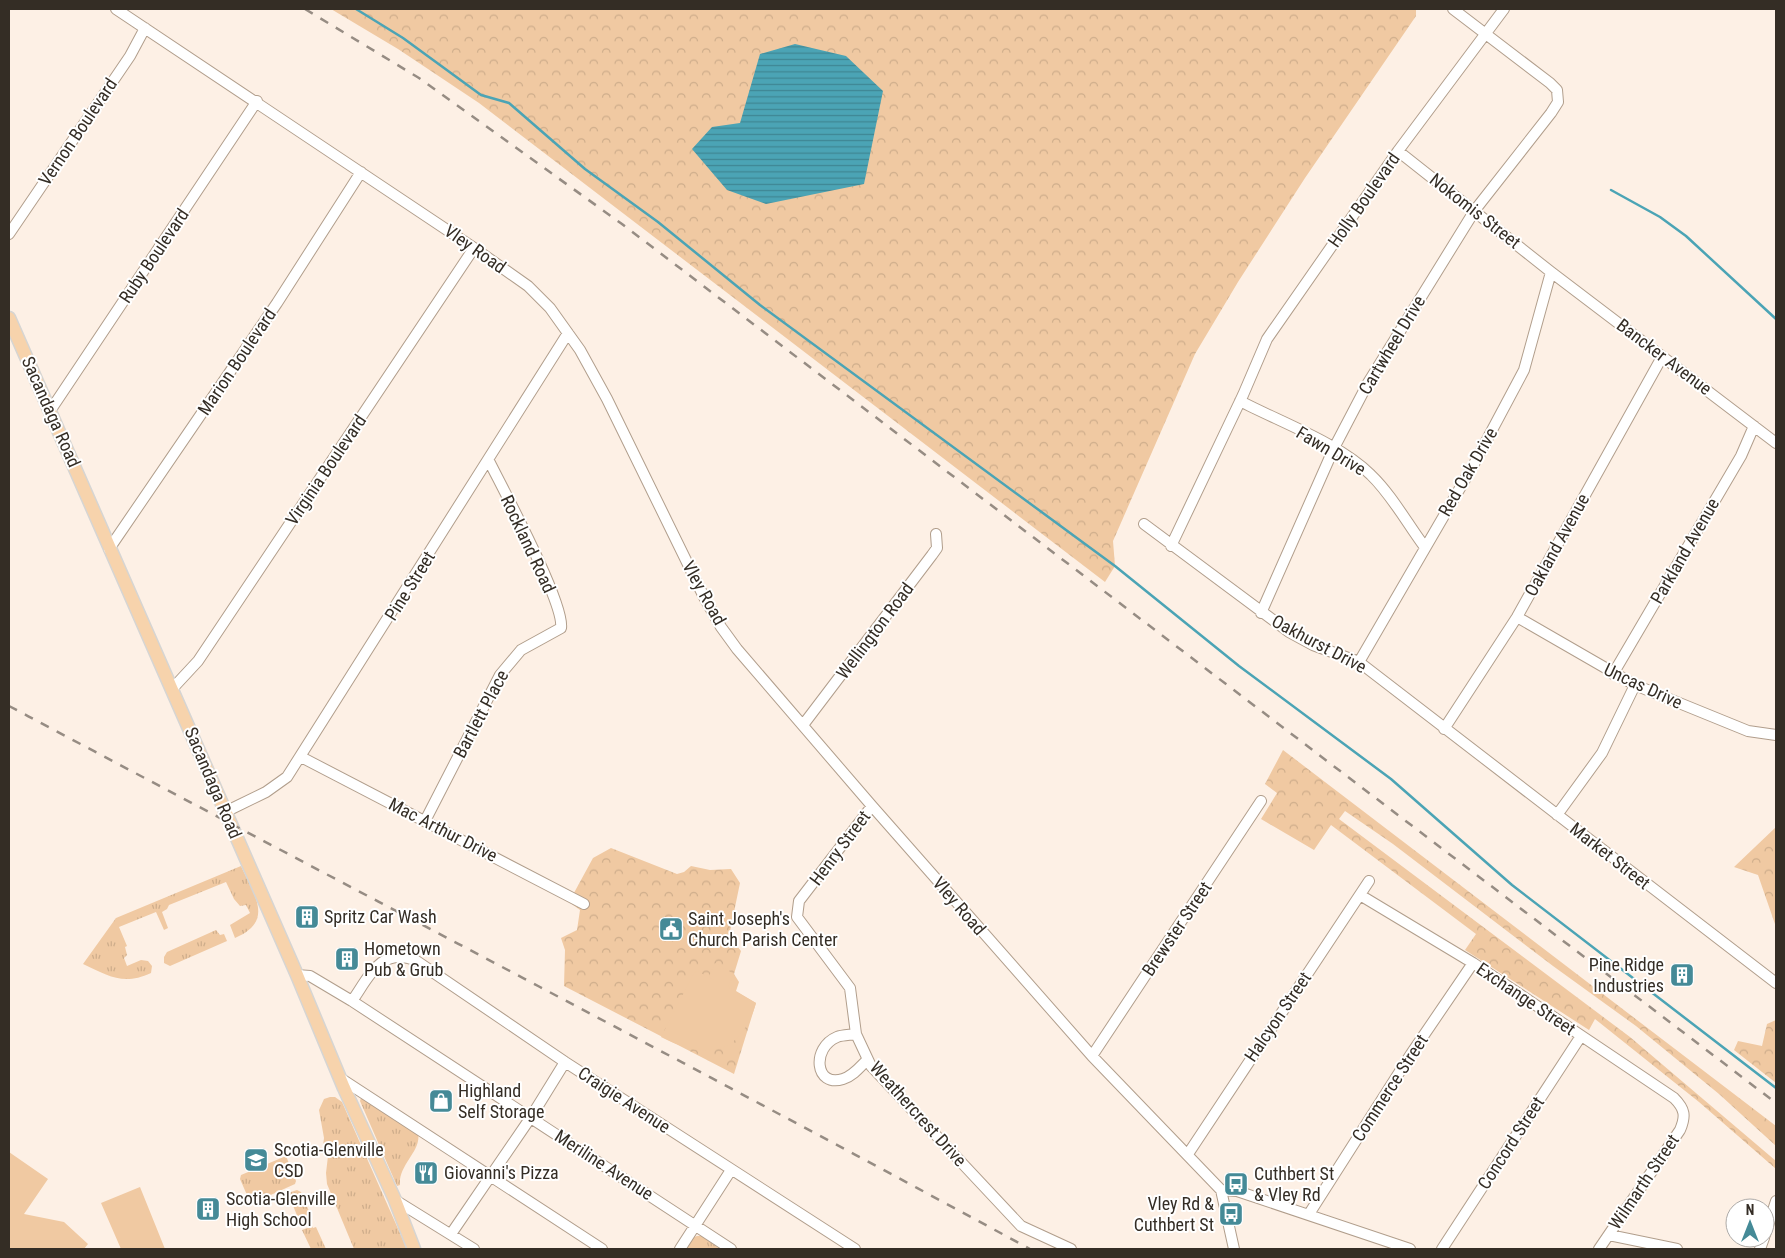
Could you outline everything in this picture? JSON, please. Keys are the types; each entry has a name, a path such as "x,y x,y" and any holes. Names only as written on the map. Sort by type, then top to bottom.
{"main road":[{"name":"Sacandaga Road","path":"9,318 395,1200 414,1249"}],"street":[{"name":"Vley Road","path":"116,9 257,101 474,248 528,286 550,308 568,333 607,399 693,576 721,627 872,806 1092,1056 1221,1190"},
{"path":"1453,9 1485,33"},
{"name":"Holly Boulevard","path":"1171,546 1240,401 1267,339 1398,151 1504,9"},
{"name":"Vernon Boulevard","path":"9,234 130,56 145,28"},
{"name":"Cartwheel Drive","path":"1261,613 1334,448 1368,383 1475,210 1551,114 1559,98 1557,90 1550,83 1485,33"},
{"name":"Ruby Boulevard","path":"50,411 257,101"},
{"name":"Nokomis Street","path":"1398,151 1475,210 1550,272"},
{"name":"Marion Boulevard","path":"109,549 278,302 361,172"},
{"name":"Virginia Boulevard","path":"172,689 198,661 474,248"},
{"name":"Bancker Avenue","path":"1550,272 1776,443"},
{"name":"Red Oak Drive","path":"1359,662 1424,546 1474,464 1524,370 1550,272"},
{"name":"Pine Street","path":"225,812 266,792 287,776 301,757 568,333"},
{"name":"Oakland Avenue","path":"1444,729 1517,617 1662,356"},
{"name":"Fawn Drive","path":"1240,401 1334,448 1360,465 1373,476 1424,546"},
{"name":"Parkland Avenue","path":"1613,674 1741,456 1754,426"},
{"name":"Rockland Road","path":"489,461 546,579 562,621 561,628"},
{"name":"Oakhurst Drive","path":"1144,524 1261,613 1312,644 1359,662 1444,729"},
{"name":"Wellington Road","path":"803,725 937,548 936,534"},
{"name":"Uncas Drive","path":"1517,617 1634,685 1748,731 1776,735"},
{"name":"Bartlett Place","path":"424,821 500,674 511,659 521,650 561,628"},
{"path":"1558,815 1602,753 1634,685"},
{"name":"Market Street","path":"1444,729 1776,982"},
{"name":"Mac Arthur Drive","path":"301,757 584,904"},
{"name":"Brewster Street","path":"1092,1056 1261,801"},
{"name":"Henry Street","path":"797,917 799,901 872,806"},
{"name":"Halcyon Street","path":"1188,1154 1368,881"},
{"name":"Exchange Street","path":"1360,894 1472,963 1674,1098 1685,1113"},
{"name":"Weathercrest Drive","path":"797,917 850,988 856,1034 867,1060 1021,1226 1071,1249"},
{"name":"Craigie Avenue","path":"352,1001 377,966 392,956 401,956 415,960 565,1062 855,1249"},
{"name":"Commerce Street","path":"1309,1214 1411,1054 1472,963"},
{"name":"Meriline Avenue","path":"297,975 310,976 352,1001 731,1249"},
{"path":"856,1034 837,1037 828,1043 821,1052 818,1063 820,1070 832,1079 841,1080 854,1074 867,1060"},
{"name":"Concord Street","path":"1442,1249 1581,1036"},
{"path":"451,1234 531,1117 565,1062"},
{"path":"340,1078 602,1249"},
{"name":"Wilmarth Street","path":"1599,1249 1680,1130 1685,1113"},
{"path":"680,1249 731,1170"},
{"path":"1234,1249 1221,1190 1237,1191 1410,1249"},
{"path":"395,1200 474,1249"},
{"path":"1608,1235 1677,1249"}],"green space":[{"path":"331,9 1416,9 1416,16 1305,178 1238,282 1195,354 1113,541 1115,566 1105,582 479,103 398,49"},
{"path":"1283,750 1776,1126 1776,1146 1719,1094 1636,1026 1553,966 1393,844 1345,811 1339,819 1630,1037 1776,1161 1776,1169 1699,1102 1595,1019 1589,1030 1465,950 1476,934 1331,825 1314,850 1261,819 1277,793 1265,784"},
{"path":"1776,827 1776,927 1758,875 1734,867"},
{"path":"611,848 677,874 684,872 691,866 710,870 731,869 740,883 729,936 741,951 734,974 739,982 736,991 756,1003 734,1074 564,986 565,950 561,938 577,930 580,910 569,902 593,858"},
{"path":"241,866 258,906 255,924 247,931 235,938 230,925 250,913 246,905 240,906 234,899 226,882 169,905 162,912 168,928 164,930 156,912 119,927 127,946 125,947 127,955 124,958 127,966 141,960 148,961 152,966 151,973 132,979 116,978 83,964 116,918"},
{"path":"216,930 220,935 224,934 227,941 170,966 164,963 164,957 167,952"},
{"path":"715,963 734,974 728,987 756,1003 741,1034 731,1043 720,1048 707,1050 677,1045 661,1037 694,973 697,971 714,980 709,976"},
{"path":"1776,1020 1776,1083 1734,1050 1738,1041 1762,1046 1767,1024"},
{"path":"335,1097 342,1102 407,1249 354,1249 327,1184 328,1156 322,1153 324,1138 319,1110 324,1099"},
{"path":"361,1098 418,1133 417,1146 403,1171 400,1185 397,1186 360,1101"},
{"path":"9,1152 48,1179 24,1214 64,1222 88,1244 84,1249 9,1249"},
{"path":"286,1156 296,1181 295,1184 253,1203 250,1202 240,1179 241,1175"},
{"path":"140,1187 165,1249 121,1249 101,1203"},
{"path":"297,1190 301,1192 311,1216 309,1218 310,1221 300,1223 288,1193"},
{"path":"312,1226 313,1228 316,1227 326,1249 311,1249 302,1230"},
{"path":"702,1236 720,1249 685,1249 692,1238"}],"water":[{"path":"795,44 846,56 883,91 864,184 766,204 727,190 692,149 712,127 740,123 760,54"}],"waterway":[{"path":"356,9 403,38 481,95 509,103 585,169 658,222 760,305 1115,566 1239,666 1391,779 1512,885 1776,1088"},
{"path":"1611,190 1660,217 1686,236 1776,319"}],"railway":[{"path":"305,9 419,78 622,224 1776,1103"},
{"path":"9,706 648,1044 1030,1249"}],"place":[{"name":"Spritz Car Wash","path":"307,917"},
{"name":"Saint Joseph's Church Parish Center","path":"671,929"},
{"name":"Hometown Pub & Grub","path":"347,959"},
{"name":"Pine Ridge Industries","path":"1682,975"},
{"name":"Highland Self Storage","path":"441,1101"},
{"name":"Scotia-Glenville CSD","path":"256,1160"},
{"name":"Giovanni's Pizza","path":"426,1173"},
{"name":"Cuthbert St & Vley Rd","path":"1236,1184"},
{"name":"Scotia-Glenville High School","path":"208,1209"},
{"name":"Vley Rd & Cuthbert St","path":"1231,1214"}]}
